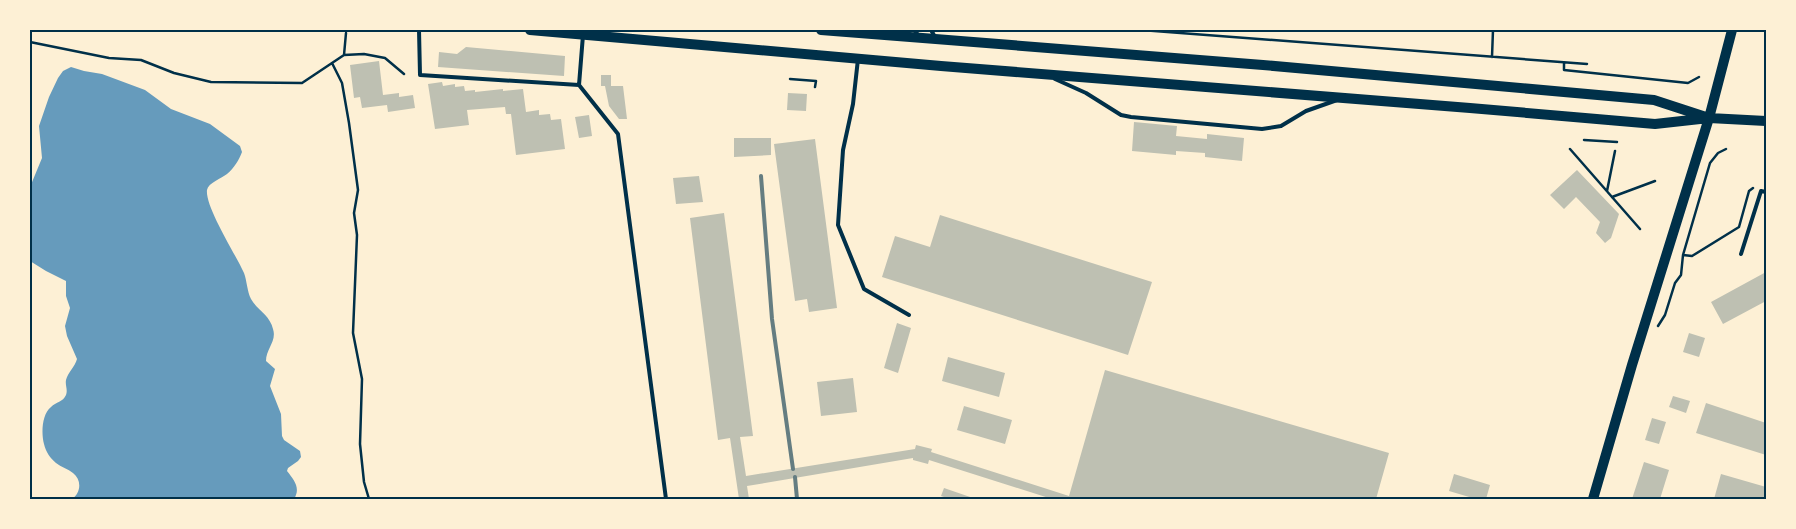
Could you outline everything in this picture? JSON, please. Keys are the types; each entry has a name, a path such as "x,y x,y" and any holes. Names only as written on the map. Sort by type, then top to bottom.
{"main road":[{"path":"530,30 1656,124 1709,118 1766,120"},
{"path":"821,30 933,35 1654,100 1709,118"},
{"path":"1592,499 1709,118 1732,30"}],"lane":[{"path":"419,30 420,74 579,85"},
{"path":"583,35 579,85 618,134 666,499"},
{"path":"858,58 853,104 843,150 838,225 864,289 909,315"},
{"path":"1041,73 1086,93 1112,110 1131,118 1262,129 1281,126 1306,111 1345,98"},
{"path":"1742,254 1761,191 1766,192"}],"path":[{"path":"1141,30 1587,64"},
{"path":"1492,57 1493,30"},
{"path":"344,55 346,32"},
{"path":"30,42 109,58 141,60 174,73 211,82 302,83 344,55 364,54 385,58 404,74"},
{"path":"1564,62 1564,70 1688,82 1699,77"},
{"path":"332,63 342,83 358,190 354,213 357,235 353,334 362,380 360,444 364,482 369,499"},
{"path":"790,79 816,81 815,88"},
{"path":"1584,140 1617,142"},
{"path":"1570,149 1640,229"},
{"path":"1654,331 1665,315 1675,283 1681,275 1683,255 1710,163 1718,154 1726,149"},
{"path":"1607,191 1615,151"},
{"path":"1612,198 1655,180"},
{"path":"1683,255 1692,256 1739,227 1749,192 1752,188 1758,186"}],"water":[{"path":"71,67 102,74 145,90 171,109 210,124 240,146 242,152 236,164 227,174 208,187 208,198 216,219 244,273 251,299 269,320 273,329 273,341 266,357 266,361 275,369 270,386 281,414 282,436 284,440 300,451 301,457 287,471 297,488 294,499 72,499 79,490 78,479 73,473 56,463 47,452 43,435 44,419 48,410 66,395 66,380 77,359 67,336 65,326 70,308 66,296 66,281 30,261 30,187 42,158 39,126 58,78 63,71"}],"building":[{"path":"466,47 565,56 564,76 438,67 439,52 457,54"},
{"path":"379,61 383,95 399,93 399,97 413,95 415,108 388,112 387,105 362,108 360,97 354,98 350,65"},
{"path":"601,75 611,75 611,86 623,86 627,119 619,119 609,106 605,86 601,86"},
{"path":"442,82 443,86 455,84 455,87 464,86 465,91 475,90 475,92 523,89 526,112 539,110 539,115 550,114 551,120 561,119 565,149 516,155 511,114 506,114 505,107 467,110 469,125 435,129 428,84"},
{"path":"788,93 807,94 806,111 787,110"},
{"path":"589,115 592,136 579,138 575,117"},
{"path":"1134,122 1177,126 1176,136 1207,139 1207,134 1244,138 1242,161 1205,157 1205,153 1176,151 1176,155 1132,151"},
{"path":"734,138 771,138 771,155 734,157"},
{"path":"815,139 837,308 809,312 807,299 795,301 774,144"},
{"path":"1577,170 1619,214 1611,238 1605,243 1596,233 1600,222 1576,197 1564,209 1550,195"},
{"path":"699,176 703,202 676,204 673,178"},
{"path":"724,213 753,436 740,437 746,476 915,449 916,445 932,449 931,452 1069,496 1105,370 1389,453 1376,499 1052,499 929,460 928,464 913,460 913,458 747,486 749,499 739,499 730,438 718,440 690,218"},
{"path":"940,215 1152,282 1128,355 882,277 895,236 930,247"},
{"path":"1766,272 1766,301 1723,324 1711,302"},
{"path":"897,323 911,328 898,373 884,368"},
{"path":"1689,333 1705,338 1699,357 1683,352"},
{"path":"948,357 1005,373 999,397 942,381"},
{"path":"853,378 857,412 821,416 817,382"},
{"path":"1673,396 1690,401 1686,413 1669,407"},
{"path":"1706,403 1766,423 1766,455 1696,433"},
{"path":"964,406 1012,420 1005,444 957,430"},
{"path":"1652,418 1666,422 1659,444 1645,440"},
{"path":"1644,462 1669,470 1660,499 1632,499"},
{"path":"1454,474 1490,485 1486,499 1476,499 1449,491"},
{"path":"1721,474 1766,487 1766,499 1714,499"},
{"path":"944,488 976,499 950,499 941,496"}],"railway":[{"path":"761,176 772,319 793,469"},
{"path":"795,477 797,499"}]}
